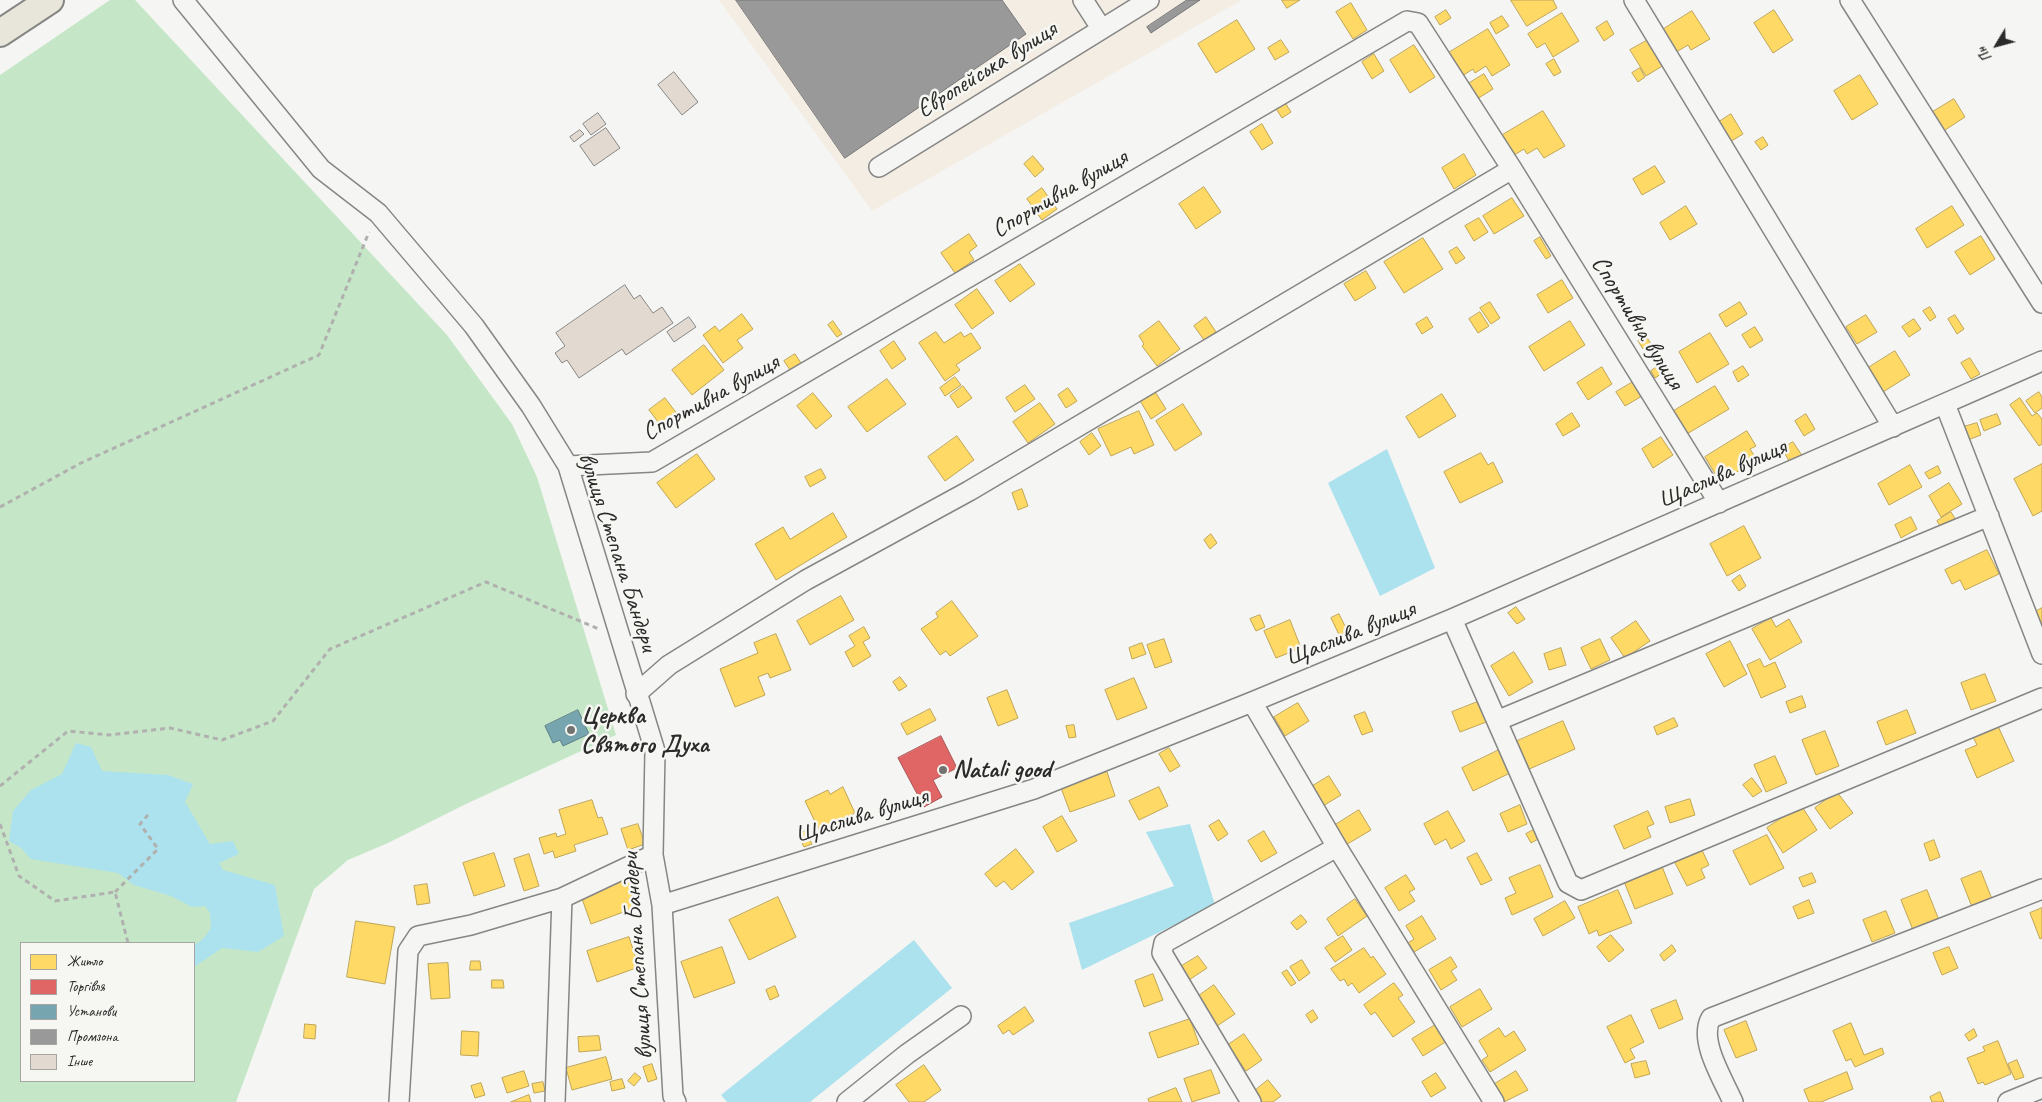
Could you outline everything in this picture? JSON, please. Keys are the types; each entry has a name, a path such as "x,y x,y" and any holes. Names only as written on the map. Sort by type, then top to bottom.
{"highway":[{"path":"0,33 50,0"}],"street":[{"name":"вулиця Степана Бандери","path":"182,0 321,170 378,213 474,326 532,406 568,466 636,694 655,751 653,855 662,905 673,1096 676,1102"},
{"path":"1082,0 1101,28"},
{"name":"Європейська вулиця","path":"879,167 1149,0"},
{"path":"1634,0 1894,426"},
{"path":"1850,0 2042,302"},
{"name":"Спортивна вулиця","path":"568,466 652,462 1407,20 1418,22 1512,169 1719,503"},
{"path":"636,694 669,665 806,580 969,490 1512,169"},
{"name":"Щаслива вулиця","path":"662,905 1034,789 1452,620 2042,362"},
{"path":"1945,404 2042,654"},
{"path":"1499,720 1989,516"},
{"path":"1452,620 1499,720 1568,882 1582,890 2042,698"},
{"path":"1252,702 1337,847 1494,1102"},
{"path":"1251,1102 1162,953 1164,943 1337,847"},
{"path":"398,1102 408,950 418,936 471,924 562,898 653,855"},
{"path":"1733,1102 1706,1039 1706,1027 1711,1018 2042,889"},
{"path":"556,1102 562,898"},
{"path":"847,1102 907,1054 962,1016"},
{"path":"2008,1102 2042,1088"}],"path":[{"path":"0,507 81,463 319,355 339,302 378,213"},
{"path":"0,786 68,731 109,735 170,728 222,740 273,720 330,649 486,582 620,638"},
{"path":"0,824 19,876 55,901 115,892 158,849 140,824 148,815"},
{"path":"115,892 128,942"}],"shaded area":[{"path":"719,0 1242,0 872,211"}],"green space":[{"path":"110,0 135,0 447,335 512,424 537,477 616,735 468,803 388,843 348,860 314,889 236,1102 0,1102 0,75"}],"water":[{"path":"1387,449 1435,568 1380,596 1328,483"},
{"path":"76,743 91,747 102,771 168,775 193,784 185,802 210,844 233,841 239,854 219,863 223,870 275,885 284,936 258,952 222,948 195,966 195,945 203,939 211,928 210,913 205,906 192,907 171,896 134,885 118,873 31,859 21,848 9,841 13,811 31,790 62,774"},
{"path":"1190,824 1215,905 1082,970 1069,923 1174,886 1146,832"},
{"path":"914,940 952,988 810,1102 727,1102 721,1095"}],"building: Житло":[{"path":"1282,0 1300,0 1287,8"},
{"path":"1511,0 1553,0 1557,8 1527,26"},
{"path":"1351,3 1367,30 1353,39 1336,12"},
{"path":"1446,10 1451,18 1440,25 1435,17"},
{"path":"1774,10 1793,40 1773,53 1754,23"},
{"path":"1692,11 1710,39 1691,50 1688,45 1673,54 1659,32"},
{"path":"1562,13 1579,41 1553,57 1545,43 1537,48 1528,34"},
{"path":"1502,16 1509,26 1496,34 1490,23"},
{"path":"1237,20 1255,49 1216,73 1198,44"},
{"path":"1607,21 1614,34 1604,41 1596,28"},
{"path":"1488,29 1510,65 1492,76 1486,66 1475,73 1473,69 1459,78 1445,55"},
{"path":"1281,40 1289,52 1275,60 1268,48"},
{"path":"1648,40 1664,65 1646,76 1630,50"},
{"path":"1414,45 1435,77 1410,93 1390,60"},
{"path":"1374,54 1384,71 1372,79 1362,62"},
{"path":"1554,59 1561,72 1554,76 1546,64"},
{"path":"1640,68 1645,77 1638,82 1632,73"},
{"path":"1484,74 1493,89 1477,99 1468,84"},
{"path":"1860,75 1878,104 1852,120 1834,91"},
{"path":"1954,99 1965,117 1942,132 1931,113"},
{"path":"1284,101 1291,112 1282,118 1275,107"},
{"path":"1543,111 1565,146 1544,158 1537,148 1527,154 1524,149 1511,157 1499,137"},
{"path":"1731,114 1743,134 1728,143 1716,124"},
{"path":"1262,124 1273,143 1262,150 1250,132"},
{"path":"1763,137 1768,145 1761,150 1755,142"},
{"path":"1464,154 1476,175 1454,189 1442,168"},
{"path":"1033,156 1044,169 1035,177 1024,164"},
{"path":"1655,166 1665,182 1642,195 1633,179"},
{"path":"1204,187 1221,212 1196,229 1179,204"},
{"path":"1042,188 1057,209 1042,220 1027,199"},
{"path":"1512,198 1524,216 1494,234 1483,216"},
{"path":"1686,206 1697,224 1670,240 1660,223"},
{"path":"1952,206 1964,225 1927,248 1916,229"},
{"path":"1479,218 1488,232 1474,241 1465,226"},
{"path":"969,234 977,246 969,252 974,260 955,273 941,253"},
{"path":"1981,236 1995,259 1970,275 1955,252"},
{"path":"1540,237 1551,256 1546,259 1534,241"},
{"path":"1423,238 1443,269 1404,293 1384,262"},
{"path":"1457,247 1465,258 1456,264 1449,252"},
{"path":"1020,264 1035,284 1010,302 995,281"},
{"path":"1366,271 1376,288 1355,301 1344,284"},
{"path":"1562,280 1573,298 1548,313 1537,295"},
{"path":"977,289 994,313 972,329 955,305"},
{"path":"1490,302 1500,318 1491,324 1480,308"},
{"path":"1740,302 1747,314 1726,327 1719,315"},
{"path":"1930,307 1936,317 1930,321 1923,311"},
{"path":"1480,312 1489,326 1478,333 1469,319"},
{"path":"742,314 753,329 737,340 743,348 723,363 703,335 715,326 719,331"},
{"path":"1866,315 1877,332 1857,344 1846,327"},
{"path":"1955,315 1964,329 1957,334 1948,319"},
{"path":"1206,317 1216,332 1204,340 1194,326"},
{"path":"1427,317 1433,327 1422,334 1416,324"},
{"path":"1914,319 1921,329 1909,337 1902,327"},
{"path":"833,321 842,334 837,337 828,325"},
{"path":"1159,321 1180,349 1157,366 1142,346 1144,344 1139,336"},
{"path":"1570,321 1585,345 1544,371 1529,347"},
{"path":"1755,327 1763,340 1750,348 1742,335"},
{"path":"936,332 944,343 961,332 964,337 971,333 981,348 956,365 960,370 945,381 919,343"},
{"path":"1710,333 1729,364 1697,383 1679,352"},
{"path":"1646,336 1651,344 1643,349 1638,341"},
{"path":"894,341 906,359 892,369 880,351"},
{"path":"704,345 724,370 692,395 672,370"},
{"path":"1895,351 1910,375 1883,392 1868,368"},
{"path":"795,354 803,366 792,373 784,361"},
{"path":"1970,358 1980,374 1971,379 1961,363"},
{"path":"1660,365 1664,372 1655,378 1651,371"},
{"path":"1743,366 1749,375 1738,382 1733,372"},
{"path":"1602,367 1612,384 1588,400 1577,383"},
{"path":"955,377 961,385 945,396 940,388"},
{"path":"887,379 906,404 867,432 848,407"},
{"path":"1633,382 1642,396 1625,406 1616,392"},
{"path":"1025,385 1035,399 1015,412 1006,398"},
{"path":"963,386 972,398 958,408 950,396"},
{"path":"1715,386 1729,409 1685,435 1672,412"},
{"path":"1068,388 1077,401 1066,408 1058,395"},
{"path":"1154,390 1166,409 1151,419 1139,399"},
{"path":"2039,392 2042,397 2042,408 2035,413 2026,401"},
{"path":"813,393 832,416 816,429 797,406"},
{"path":"1442,394 1456,416 1419,438 1406,417"},
{"path":"665,398 681,419 665,431 649,410"},
{"path":"2020,398 2032,416 2037,413 2042,419 2042,444 2039,446 2010,405"},
{"path":"1040,403 1055,424 1028,443 1013,422"},
{"path":"1183,404 1202,434 1175,451 1156,421"},
{"path":"1139,411 1154,445 1134,454 1131,447 1111,456 1098,429"},
{"path":"1572,413 1580,426 1563,436 1556,424"},
{"path":"1806,414 1815,429 1804,436 1795,421"},
{"path":"1997,414 2001,424 1984,431 1980,420"},
{"path":"1977,423 1981,435 1965,441 1960,428"},
{"path":"1747,431 1756,446 1750,449 1757,460 1720,482 1705,457"},
{"path":"1092,433 1101,446 1089,455 1080,442"},
{"path":"957,436 974,460 945,481 928,457"},
{"path":"1661,437 1673,455 1653,468 1642,449"},
{"path":"1793,442 1803,457 1791,464 1782,449"},
{"path":"1481,453 1488,465 1493,462 1503,482 1460,503 1444,472"},
{"path":"697,454 715,479 676,508 657,483"},
{"path":"2042,464 2042,511 2033,516 2014,479"},
{"path":"1910,465 1922,487 1889,505 1878,484"},
{"path":"1938,466 1941,473 1929,479 1925,473"},
{"path":"821,469 826,478 810,487 805,477"},
{"path":"1949,483 1962,504 1941,517 1929,496"},
{"path":"1022,489 1028,506 1018,510 1012,493"},
{"path":"1951,512 1956,520 1942,529 1937,521"},
{"path":"833,513 847,537 776,580 755,544 783,527 790,539"},
{"path":"1911,517 1917,529 1901,538 1895,525"},
{"path":"1744,526 1761,558 1727,576 1710,544"},
{"path":"1211,534 1217,543 1210,549 1204,540"},
{"path":"1987,550 1999,574 1965,590 1960,580 1952,584 1945,570"},
{"path":"1740,575 1746,586 1739,591 1732,581"},
{"path":"841,596 854,620 810,645 797,621"},
{"path":"952,601 978,636 950,656 946,651 940,655 921,629 938,617 936,613"},
{"path":"1516,607 1525,619 1517,624 1508,613"},
{"path":"2042,608 2042,630 2033,613"},
{"path":"1339,614 1351,638 1343,643 1331,618"},
{"path":"1260,615 1265,627 1256,631 1250,619"},
{"path":"1771,618 1776,627 1789,619 1802,642 1770,660 1752,629"},
{"path":"1290,620 1301,648 1276,658 1264,631"},
{"path":"1636,621 1650,641 1625,658 1611,638"},
{"path":"864,627 870,638 863,642 871,656 853,667 845,652 855,646 849,636"},
{"path":"776,634 791,670 770,678 768,673 758,677 765,695 735,707 720,669 758,653 754,643"},
{"path":"1164,639 1172,662 1155,668 1147,645"},
{"path":"1600,639 1610,660 1591,669 1581,648"},
{"path":"1730,641 1747,674 1724,687 1706,654"},
{"path":"1142,643 1146,654 1132,659 1129,648"},
{"path":"1561,648 1566,665 1549,670 1544,654"},
{"path":"1514,652 1533,682 1509,696 1491,666"},
{"path":"1760,659 1764,667 1775,662 1786,687 1761,698 1747,665"},
{"path":"1985,674 1996,701 1971,710 1961,683"},
{"path":"900,677 907,686 899,691 893,682"},
{"path":"1134,678 1147,708 1117,720 1105,690"},
{"path":"1007,690 1018,718 998,726 987,698"},
{"path":"1802,696 1806,707 1790,713 1786,702"},
{"path":"1480,701 1489,721 1460,732 1452,712"},
{"path":"1298,703 1309,721 1285,736 1274,717"},
{"path":"930,709 936,720 907,735 901,724"},
{"path":"1907,710 1916,733 1886,745 1877,722"},
{"path":"1365,712 1373,731 1362,735 1354,716"},
{"path":"1674,718 1678,726 1657,735 1654,727"},
{"path":"1563,721 1575,749 1527,770 1515,742"},
{"path":"1997,724 2014,761 1977,778 1965,750 1977,745 1972,735"},
{"path":"1074,725 1076,737 1069,738 1066,726"},
{"path":"1825,731 1839,766 1816,775 1802,740"},
{"path":"1169,748 1180,766 1170,772 1159,754"},
{"path":"1499,750 1510,773 1473,791 1462,768"},
{"path":"1775,756 1787,783 1766,792 1754,765"},
{"path":"1107,772 1115,796 1070,812 1061,788"},
{"path":"1329,776 1341,795 1323,806 1311,787"},
{"path":"1752,778 1762,791 1753,797 1743,785"},
{"path":"843,787 855,813 819,830 805,801 828,790 830,794"},
{"path":"1159,787 1168,806 1139,820 1129,801"},
{"path":"1837,792 1853,813 1830,829 1815,808"},
{"path":"1690,799 1695,815 1670,823 1665,807"},
{"path":"592,800 598,818 602,817 608,834 574,845 576,851 555,858 553,851 544,854 539,838 556,833 557,837 566,834 559,810"},
{"path":"1520,805 1527,824 1508,832 1500,814"},
{"path":"1801,805 1817,830 1783,853 1767,828"},
{"path":"1359,810 1371,830 1344,846 1332,827"},
{"path":"1448,811 1465,841 1451,849 1446,839 1435,845 1424,824"},
{"path":"1648,811 1654,824 1647,827 1651,837 1624,849 1614,826"},
{"path":"1062,816 1077,841 1057,852 1043,827"},
{"path":"1219,820 1228,834 1218,841 1209,826"},
{"path":"638,824 645,844 628,850 621,829"},
{"path":"1537,828 1542,837 1531,843 1526,834"},
{"path":"805,831 812,844 804,847 798,835"},
{"path":"1264,831 1277,853 1261,862 1248,841"},
{"path":"1767,835 1784,868 1750,885 1733,851"},
{"path":"1934,840 1940,857 1930,861 1924,844"},
{"path":"1701,848 1709,865 1701,869 1705,878 1687,886 1674,861"},
{"path":"1016,849 1034,872 1012,890 1004,881 996,887 985,874"},
{"path":"494,853 505,886 474,896 463,863"},
{"path":"1477,853 1492,880 1481,885 1467,858"},
{"path":"529,854 539,886 524,891 514,859"},
{"path":"1661,864 1673,894 1635,909 1623,879"},
{"path":"1540,865 1553,897 1512,915 1505,898 1516,893 1509,878"},
{"path":"1981,871 1992,899 1972,907 1961,879"},
{"path":"1812,873 1816,882 1803,887 1799,878"},
{"path":"628,875 640,906 591,924 580,893"},
{"path":"1406,875 1415,889 1409,892 1415,901 1399,911 1385,888"},
{"path":"427,884 430,903 417,905 414,886"},
{"path":"1618,890 1632,923 1599,936 1597,930 1589,934 1578,907"},
{"path":"1927,890 1939,920 1913,930 1901,900"},
{"path":"778,897 796,937 749,960 729,920"},
{"path":"1355,899 1367,916 1338,936 1327,919"},
{"path":"1809,900 1814,913 1798,919 1793,907"},
{"path":"1565,901 1575,918 1543,936 1534,919"},
{"path":"2042,908 2042,938 2040,939 2030,913"},
{"path":"1886,911 1895,933 1872,942 1863,920"},
{"path":"1301,915 1307,922 1297,930 1291,923"},
{"path":"1422,916 1436,939 1414,952 1408,943 1414,939 1406,926"},
{"path":"356,921 395,927 385,984 347,977"},
{"path":"1611,935 1624,950 1609,962 1597,947"},
{"path":"1343,936 1352,950 1335,962 1325,948"},
{"path":"629,937 639,967 597,982 587,951"},
{"path":"1672,945 1676,951 1664,961 1660,955"},
{"path":"722,947 735,983 694,998 681,962"},
{"path":"1949,947 1958,968 1942,975 1933,953"},
{"path":"1364,948 1371,958 1373,956 1386,974 1359,993 1352,983 1348,986 1344,979 1340,981 1331,969"},
{"path":"1198,956 1207,968 1189,980 1180,967"},
{"path":"1451,957 1457,967 1451,971 1457,980 1441,990 1429,970"},
{"path":"1302,960 1310,973 1299,981 1290,967"},
{"path":"471,961 480,961 481,970 470,970"},
{"path":"448,963 450,998 431,999 428,964"},
{"path":"1287,970 1296,983 1291,986 1282,973"},
{"path":"1153,974 1163,1000 1144,1007 1135,981"},
{"path":"492,980 503,980 504,988 492,988"},
{"path":"1394,983 1403,995 1398,998 1415,1022 1393,1037 1375,1012 1371,1015 1364,1005"},
{"path":"1214,985 1235,1014 1217,1026 1197,997"},
{"path":"775,986 779,996 770,1000 766,990"},
{"path":"1480,989 1492,1009 1462,1027 1450,1007"},
{"path":"1676,1000 1683,1019 1659,1029 1651,1010"},
{"path":"1025,1007 1034,1021 1013,1035 1009,1030 1003,1034 998,1026"},
{"path":"1313,1010 1318,1018 1311,1023 1306,1015"},
{"path":"1631,1015 1644,1042 1630,1049 1635,1058 1625,1063 1607,1027"},
{"path":"1190,1019 1199,1044 1158,1058 1149,1033"},
{"path":"1746,1021 1757,1050 1736,1058 1724,1030"},
{"path":"1851,1023 1864,1055 1882,1048 1884,1054 1855,1067 1851,1059 1846,1061 1833,1031"},
{"path":"305,1024 316,1025 315,1039 304,1038"},
{"path":"1437,1024 1447,1041 1423,1056 1412,1039"},
{"path":"1499,1028 1505,1037 1514,1031 1526,1050 1490,1072 1482,1060 1488,1056 1479,1041"},
{"path":"1974,1029 1977,1036 1969,1041 1965,1035"},
{"path":"462,1031 479,1032 478,1056 461,1055"},
{"path":"1244,1034 1262,1060 1246,1071 1228,1045"},
{"path":"599,1036 601,1050 579,1052 578,1037"},
{"path":"1998,1041 2011,1074 1985,1085 1983,1082 1978,1084 1967,1058 1985,1051 1983,1047"},
{"path":"606,1057 612,1079 572,1090 566,1068"},
{"path":"2017,1060 2024,1077 2015,1080 2008,1064"},
{"path":"1646,1061 1650,1074 1635,1078 1631,1064"},
{"path":"652,1064 657,1079 648,1082 643,1067"},
{"path":"924,1065 941,1090 924,1102 909,1102 896,1085"},
{"path":"1211,1070 1220,1093 1192,1102 1184,1079"},
{"path":"524,1071 529,1086 507,1093 502,1078"},
{"path":"1516,1071 1528,1090 1504,1102 1493,1085"},
{"path":"1847,1072 1853,1089 1821,1102 1809,1102 1804,1090"},
{"path":"635,1073 641,1078 634,1086 628,1081"},
{"path":"1436,1073 1446,1088 1431,1097 1422,1082"},
{"path":"622,1079 625,1088 612,1091 610,1082"},
{"path":"1268,1080 1281,1096 1273,1102 1259,1102 1252,1093"},
{"path":"543,1082 545,1091 534,1093 532,1084"},
{"path":"481,1083 485,1095 475,1098 471,1086"},
{"path":"1176,1088 1182,1102 1149,1102 1148,1099"},
{"path":"1940,1092 1944,1102 1932,1102 1930,1097"},
{"path":"529,1095 531,1102 511,1102"}],"building: Торгівля":[{"path":"941,736 957,768 933,780 942,797 924,807 898,758"}],"building: Установи":[{"path":"578,710 589,734 563,746 560,740 553,743 545,726"}],"building: Промзона":[{"path":"736,0 1002,0 1026,34 845,158"},
{"path":"1187,0 1200,0 1151,33 1147,27"}],"building: Інше":[{"path":"674,72 698,102 682,115 658,85"},
{"path":"598,113 606,124 591,135 583,124"},
{"path":"606,128 620,148 594,166 580,146"},
{"path":"580,130 584,134 574,142 570,137"},
{"path":"625,285 634,299 640,295 653,313 662,307 673,323 626,355 622,349 579,378 567,360 562,363 555,353 565,346 556,333"},
{"path":"689,317 696,327 674,342 667,332"}],"place":[{"name":"Церква Святого Духа","path":"571,730"},
{"name":"Natali good","path":"943,770"}]}
